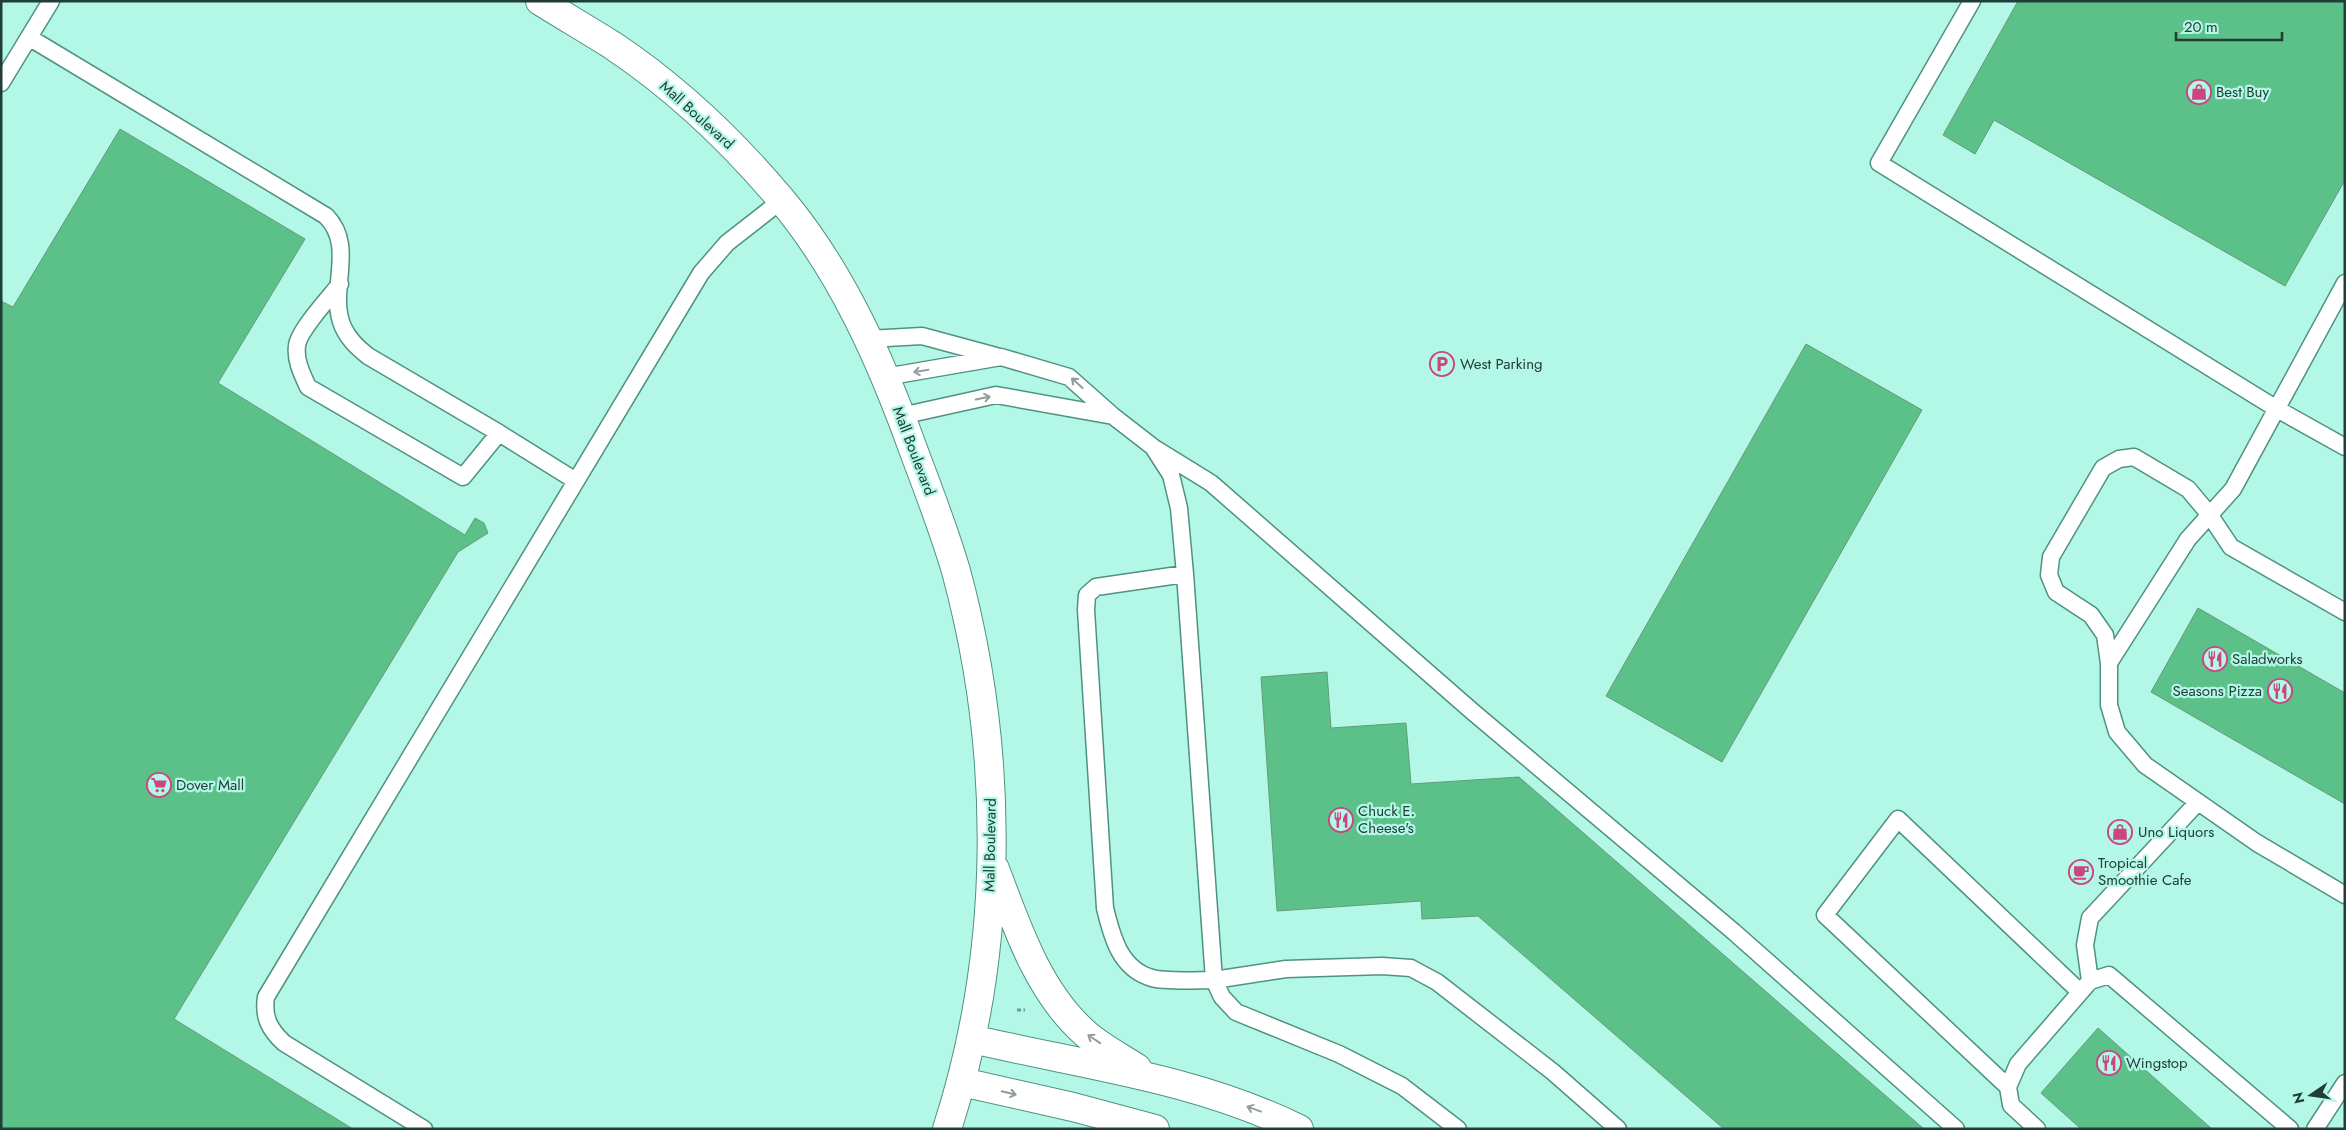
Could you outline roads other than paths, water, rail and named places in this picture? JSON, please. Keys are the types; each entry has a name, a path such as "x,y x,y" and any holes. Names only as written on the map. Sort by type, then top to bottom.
{"street":[{"name":"Mall Boulevard","path":"540,1 613,46 662,82 694,109 740,153 782,200 814,244 868,339 901,416 939,518 956,570 969,624 987,744 990,787 991,859 988,937 972,1039 962,1082 947,1129"},
{"path":"991,859 1026,947 1055,1000 1086,1034 1148,1076"},
{"path":"972,1039 1148,1076 1223,1098 1276,1117 1299,1129"},
{"path":"962,1082 1073,1107 1154,1128"},
{"path":"1132,1129 1154,1128"}],"lane":[{"path":"1,83 51,1"},
{"path":"1972,1 1879,163 2277,409 2345,447"},
{"path":"30,38 326,216 334,224 338,234 341,249 338,303 343,326 353,344 368,356 576,481"},
{"path":"424,1129 284,1043 273,1033 267,1022 264,1011 266,997 701,273 727,243 782,200"},
{"path":"2109,663 2188,539 2233,489 2345,283"},
{"path":"340,284 310,321 297,344 300,370 308,387 463,477 499,433"},
{"path":"868,339 922,336 1070,377 1113,416 1153,447 1211,483 1473,712 1734,932 1956,1129"},
{"path":"885,377 1001,357"},
{"path":"901,416 996,395 1113,416"},
{"path":"1153,447 1171,475 1179,508 1214,980 1222,997 1236,1012 1338,1054 1402,1086 1458,1129"},
{"path":"2345,612 2231,547 2209,514 2188,489 2134,458 2119,459 2103,468 2051,557 2049,575 2056,592 2091,615 2104,635 2109,663 2109,705 2117,732 2145,765 2257,843 2345,895"},
{"path":"1185,574 1104,584 1096,587 1087,596 1086,610 1105,908 1112,935 1121,955 1134,969 1153,978 1214,980 1286,970 1382,966 1411,968 1445,988 1553,1072 1618,1129"},
{"path":"2085,986 2085,945 2090,918 2198,802"},
{"path":"2008,1087 1825,915 1898,819 2085,986"},
{"path":"2037,1129 2011,1106 2008,1087 2018,1064 2085,986 2109,976 2290,1129"},
{"path":"2315,1129 2345,1083"}],"place":[{"name":"Best Buy","path":"2199,92"},
{"name":"West Parking","path":"1442,364"},
{"name":"Saladworks","path":"2215,659"},
{"name":"Seasons Pizza","path":"2280,691"},
{"name":"Dover Mall","path":"159,785"},
{"name":"Chuck E. Cheese's","path":"1341,820"},
{"name":"Uno Liquors","path":"2120,832"},
{"name":"Tropical Smoothie Cafe","path":"2081,872"},
{"name":"Wingstop","path":"2109,1063"}]}
